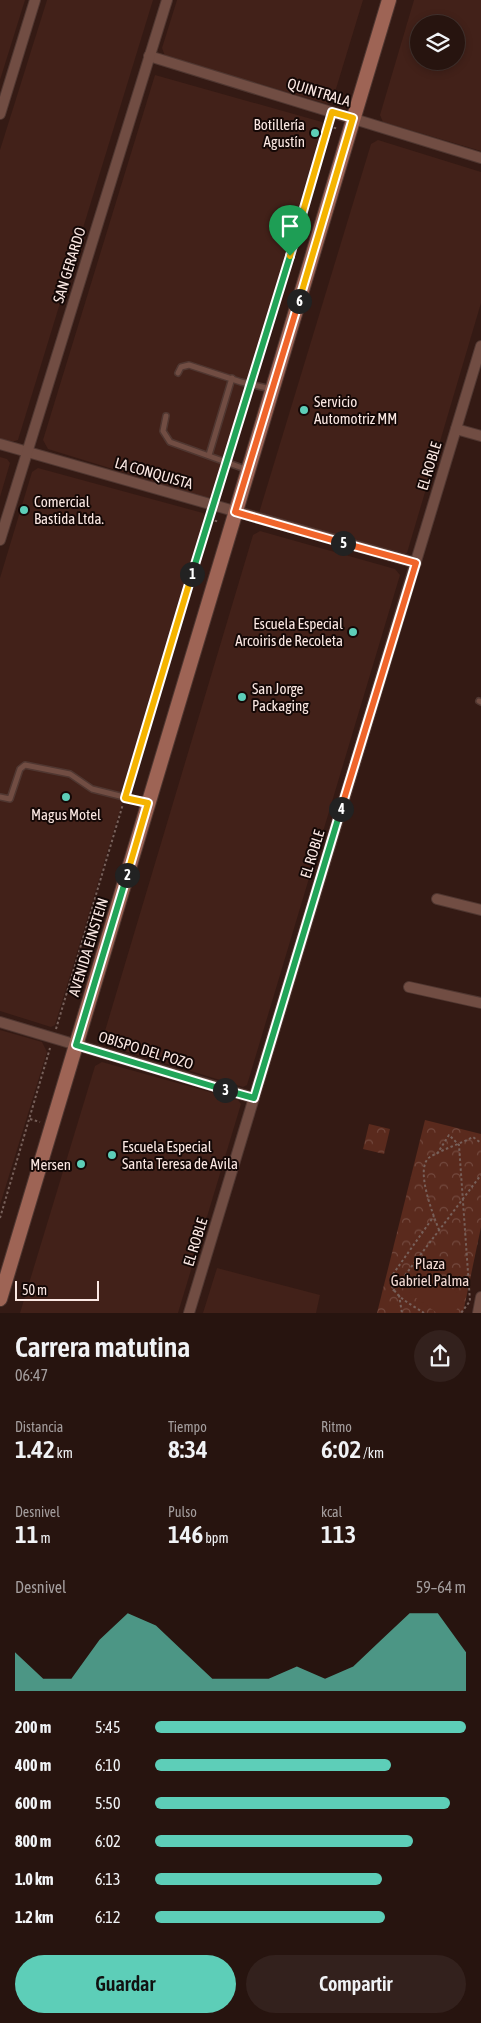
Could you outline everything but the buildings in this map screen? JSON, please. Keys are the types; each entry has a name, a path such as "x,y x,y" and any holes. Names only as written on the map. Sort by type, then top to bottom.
{"main road":[{"name":"AVENIDA EINSTEIN","path":"0,1300 389,0"}],"street":[{"path":"0,114 35,0"},
{"name":"SAN GERARDO","path":"0,540 167,0"},
{"name":"QUINTRALA","path":"149,56 481,158"},
{"name":"EL ROBLE","path":"189,1313 481,346"},
{"path":"456,429 481,436"},
{"name":"LA CONQUISTA","path":"0,444 416,563"},
{"path":"437,899 481,910"},
{"path":"409,987 481,1003"},
{"name":"OBISPO DEL POZO","path":"0,1022 254,1098"},
{"path":"478,1313 481,1297"}],"lane":[{"path":"178,373 180,367 189,365 251,385 272,389"},
{"path":"209,455 232,378"},
{"path":"166,416 163,431 170,442 209,455 226,464 248,470"},
{"path":"0,797 10,798 20,769 25,765 70,774 92,789 148,803"}],"path":[{"path":"0,1218 332,112"},
{"path":"437,1154 449,1135 459,1145 470,1301 461,1313"},
{"path":"439,1230 423,1174 423,1164 430,1157 474,1137 481,1143"},
{"path":"393,1291 481,1175"},
{"path":"424,1313 393,1291 390,1284 391,1277 434,1216"},
{"path":"400,1295 402,1313"}],"shaded area":[{"path":"0,0 25,0 0,80"},
{"path":"47,0 153,0 18,440 11,442 0,439 0,150"},
{"path":"177,0 363,0 332,102 327,104 165,56 162,48"},
{"path":"414,0 481,0 481,151 383,122 380,115"},
{"path":"155,75 322,122 325,127 216,493 207,498 48,449 43,440"},
{"path":"378,140 481,172 481,303 407,553 402,556 259,513 371,144"},
{"path":"0,457 7,459 10,463 0,497"},
{"path":"38,468 203,513 208,519 55,1025 51,1027 0,1011 0,578 32,472"},
{"path":"260,531 395,569 400,575 247,1085 243,1087 105,1045 102,1041 253,535"},
{"path":"0,1030 42,1042 47,1052 0,1205"},
{"path":"102,1062 238,1100 241,1104 178,1313 20,1313 95,1066"},
{"path":"217,1268 320,1295 316,1313 203,1313"}],"green space":[{"name":"Plaza Gabriel Palma","path":"425,1120 481,1134 481,1227 463,1313 377,1313"},
{"path":"369,1124 390,1129 384,1154 363,1149"},
{"path":"418,1264 465,1298 454,1313 437,1313 401,1287"}],"place":[{"name":"Botillería Agustín","path":"315,133"},
{"name":"Servicio Automotriz MM","path":"304,410"},
{"name":"Comercial Bastida Ltda.","path":"24,510"},
{"name":"Escuela Especial Arcoiris de Recoleta","path":"353,632"},
{"name":"San Jorge Packaging","path":"242,697"},
{"name":"Magus Motel","path":"66,797"},
{"name":"Escuela Especial Santa Teresa de Avila","path":"112,1155"},
{"name":"Mersen","path":"81,1164"}],"route":[{"path":"332,112 353,118 235,512 416,563 254,1098 76,1045 148,803 125,798 183,602 290,256 332,112"}]}
